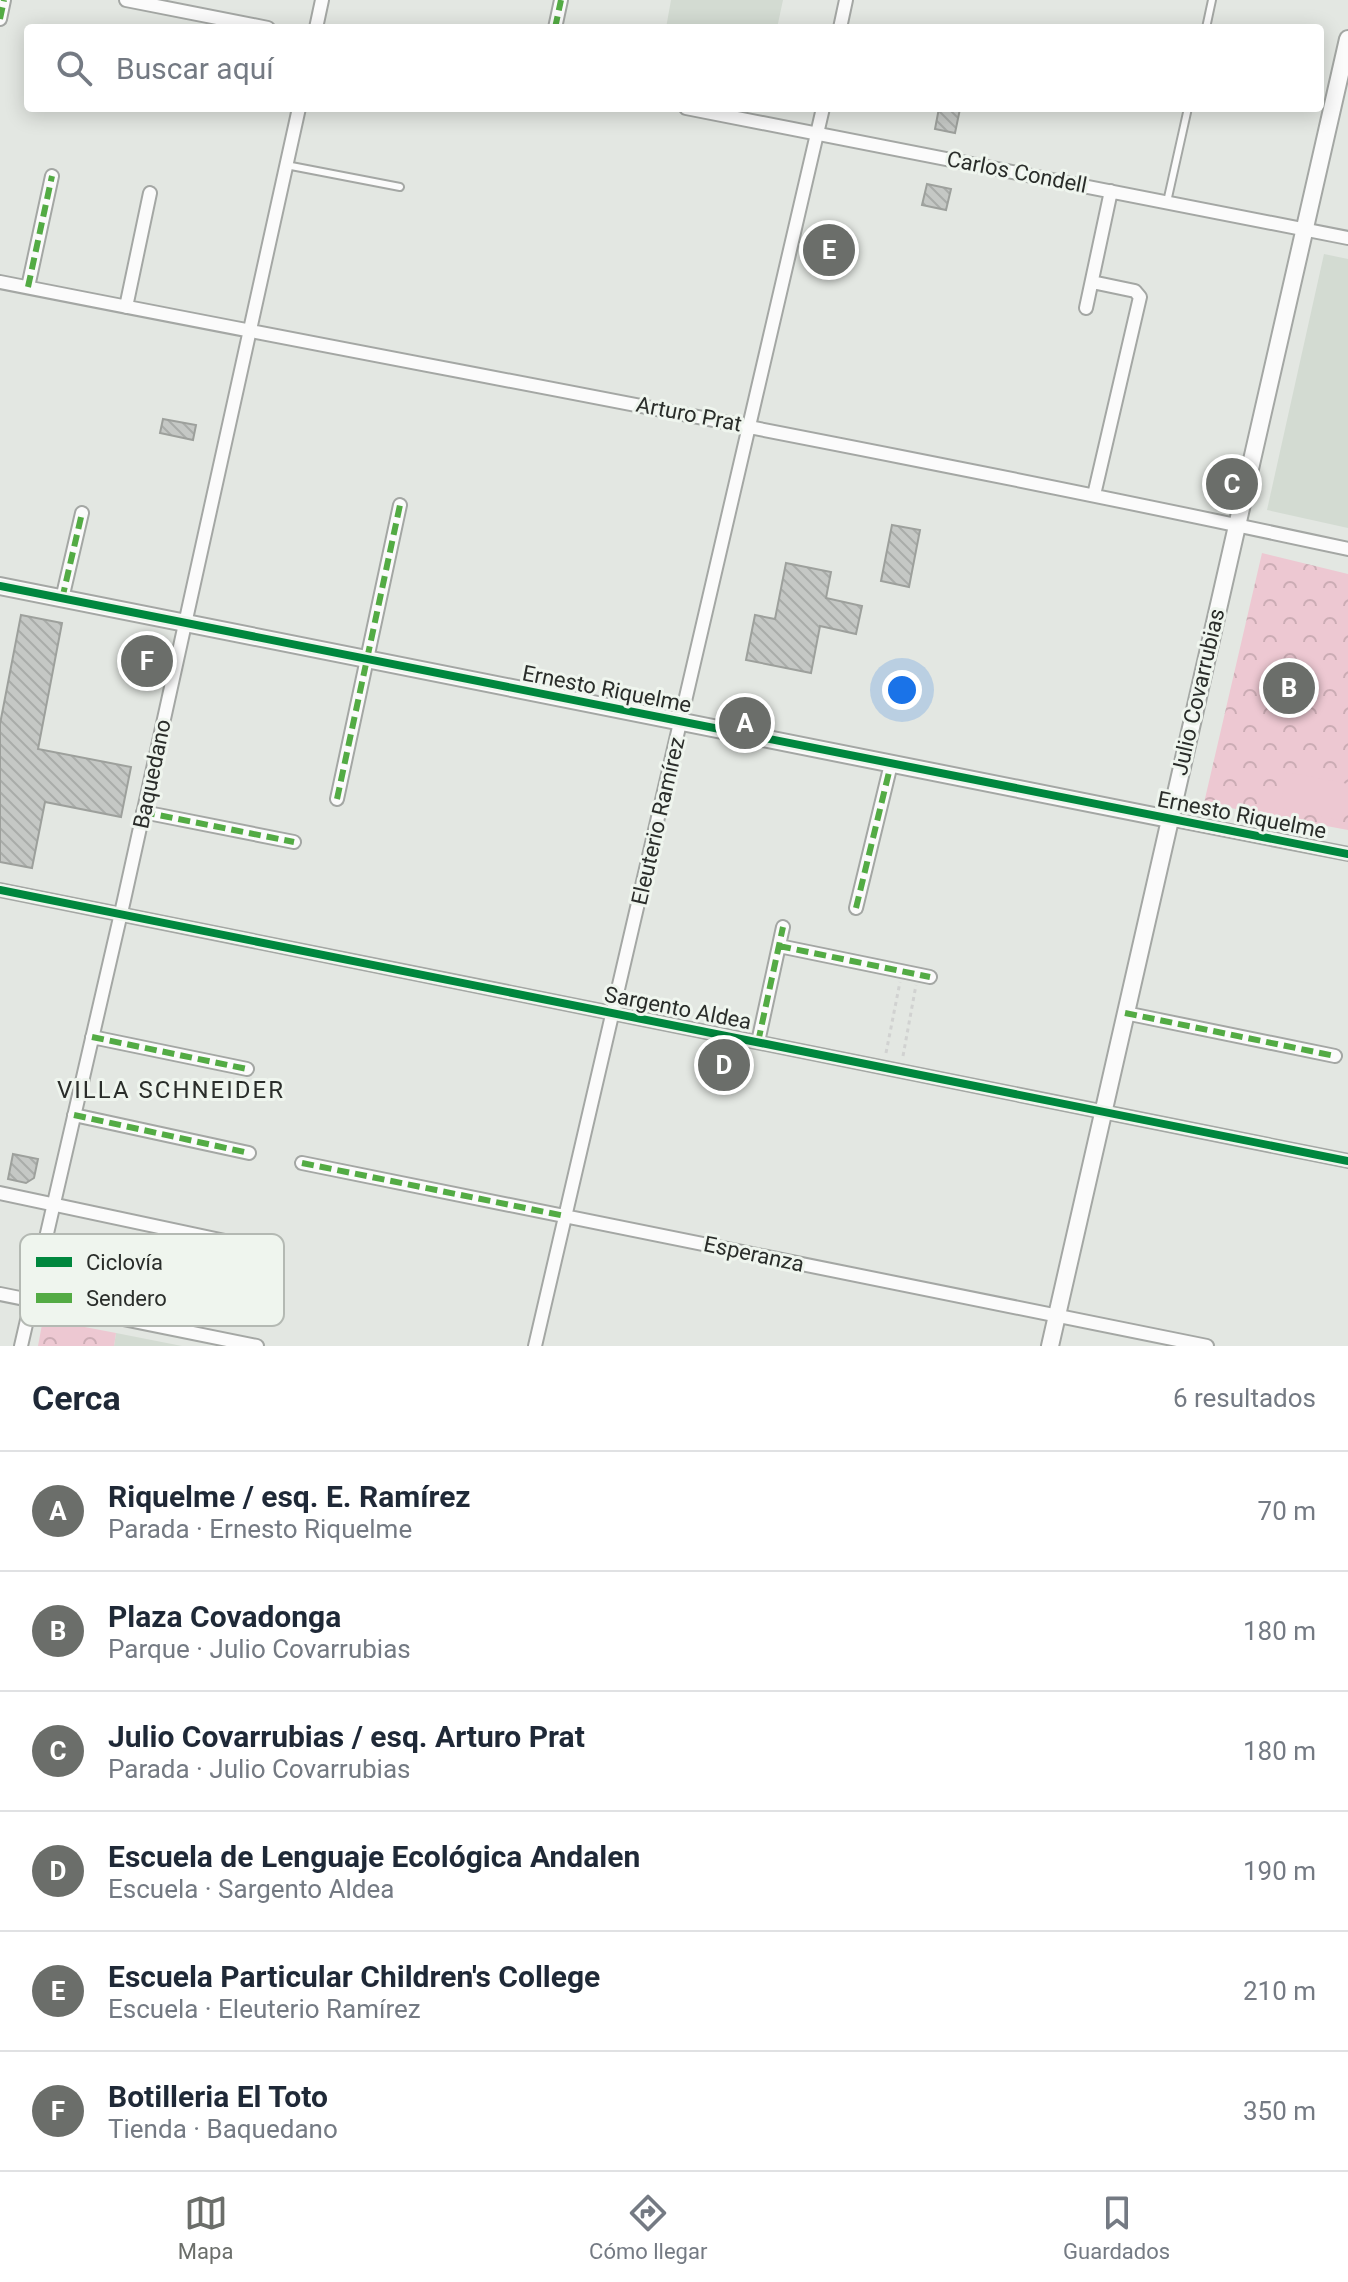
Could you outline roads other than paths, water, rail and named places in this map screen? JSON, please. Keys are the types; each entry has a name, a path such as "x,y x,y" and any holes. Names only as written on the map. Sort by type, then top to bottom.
{"street":[{"path":"0,19 4,0"},
{"path":"126,0 248,24"},
{"path":"317,24 322,0"},
{"path":"556,24 561,0"},
{"path":"841,24 846,0"},
{"name":"Julio Covarrubias","path":"1050,1346 1348,39"},
{"name":"Baquedano","path":"46,1234 121,915 298,112"},
{"name":"Carlos Condell","path":"708,112 1348,238"},
{"name":"Eleuterio Ramírez","path":"535,1346 822,112"},
{"path":"28,287 52,176"},
{"path":"1086,308 1111,191"},
{"path":"126,307 150,193"},
{"name":"Arturo Prat","path":"0,282 751,426 1348,549"},
{"path":"1092,282 1135,291 1140,297 1094,495"},
{"path":"337,799 400,505"},
{"path":"62,599 82,513"},
{"name":"Ernesto Riquelme","path":"0,586 1348,854"},
{"path":"856,908 891,764"},
{"path":"143,812 294,842"},
{"name":"Sargento Aldea","path":"0,890 1348,1161"},
{"path":"758,1042 783,927"},
{"path":"779,946 924,976"},
{"path":"1125,1013 1335,1056"},
{"path":"92,1037 247,1069"},
{"path":"74,1115 249,1153"},
{"name":"Esperanza","path":"302,1163 1207,1346"},
{"path":"0,1193 192,1234"},
{"path":"0,1294 20,1299"},
{"name":"Baquedano","path":"21,1346 25,1326"},
{"path":"147,1326 221,1342 257,1346"}],"lane":[{"path":"1207,24 1212,0"},
{"path":"1167,202 1187,112"},
{"path":"286,165 400,187"}],"place":[{"name":"Escuela Particular Children's College","path":"829,250"},
{"name":"Julio Covarrubias / esq. Arturo Prat","path":"1232,484"},
{"name":"Botilleria El Toto","path":"147,661"},
{"name":"Plaza Covadonga","path":"1289,688"},
{"name":"Riquelme / esq. E. Ramírez","path":"745,723"},
{"name":"Escuela de Lenguaje Ecológica Andalen","path":"724,1065"}],"district":[{"name":"VILLA SCHNEIDER","path":"171,1090"}]}
